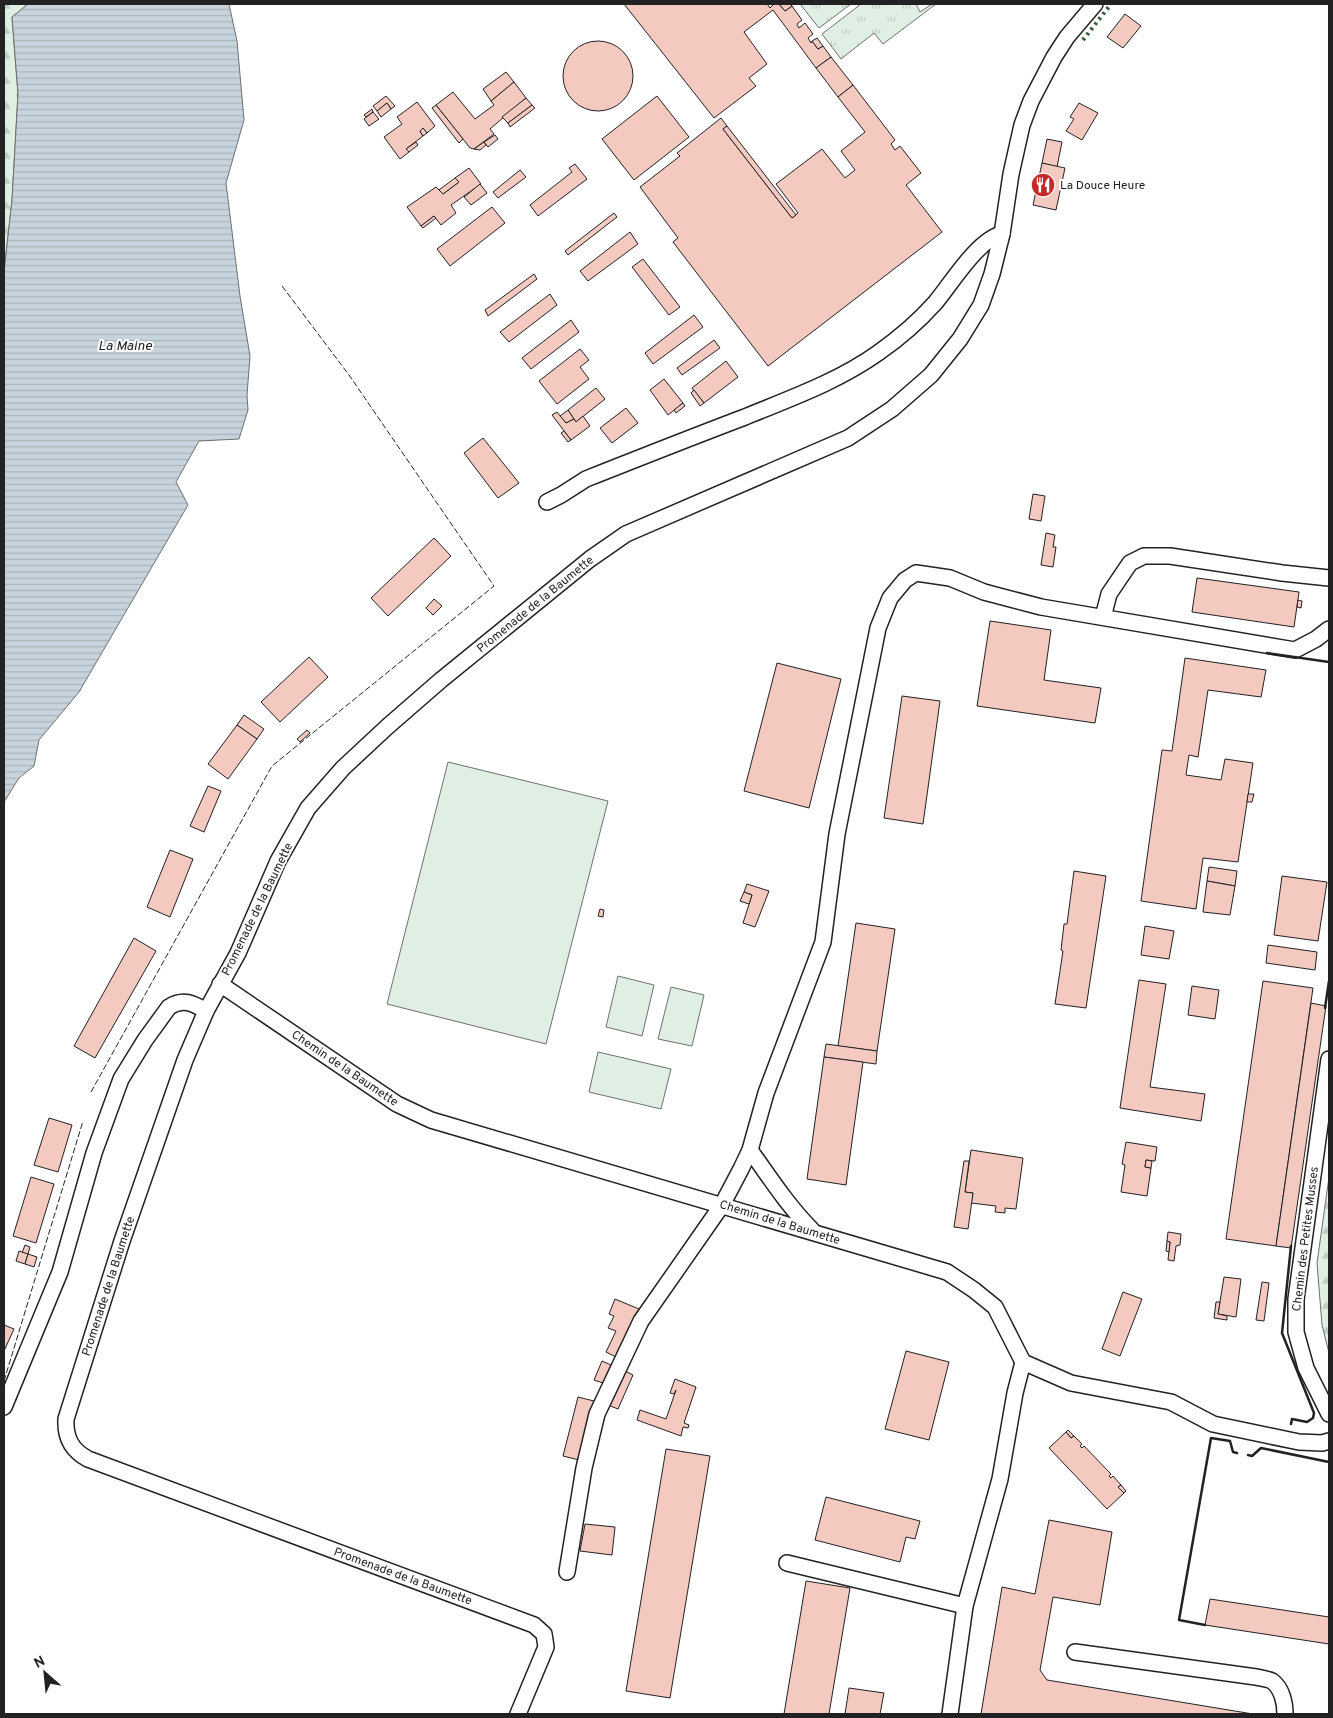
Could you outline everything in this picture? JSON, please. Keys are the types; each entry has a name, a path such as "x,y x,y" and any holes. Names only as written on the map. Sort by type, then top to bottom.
{"street":[{"name":"Promenade de la Baumette","path":"518,1714 546,1647 544,1634 534,1625 88,1459 81,1455 71,1444 65,1428 68,1410 122,1241 185,1060 206,1011 238,953 278,861 308,808 343,768 441,680 590,559 626,534 848,438 892,409 931,375 960,339 981,306 994,268 1002,234 1010,174 1022,125 1031,101 1054,57 1067,37 1094,4"},
{"path":"547,502 561,496 586,479 814,389 851,371 878,353 917,321 966,263 993,236 1002,234"},
{"path":"966,263 980,262 994,268"},
{"path":"1103,617 1109,594 1130,563 1144,556 1170,556 1329,578"},
{"path":"567,1572 584,1468 597,1414 641,1321 722,1205 750,1150 766,1093 823,942 837,834 878,628 890,598 905,580 916,573 950,578 984,592 1041,607 1295,650 1316,640 1329,629"},
{"name":"Chemin de la Baumette","path":"220,984 397,1104 431,1120 947,1272 995,1307 1023,1362"},
{"path":"4,1407 60,1272 94,1153 122,1079 145,1040 169,1007 186,1002 206,1011"},
{"name":"Chemin des Petites Musses","path":"1329,1059 1296,1299 1296,1332 1306,1368 1329,1414"},
{"path":"750,1150 771,1182 797,1215 815,1233"},
{"path":"950,1714 966,1606 1000,1479 1014,1393 1023,1362 1070,1383 1171,1402 1213,1424 1299,1442 1322,1443 1329,1441"},
{"path":"787,1564 966,1606"},
{"path":"1075,1652 1272,1681 1281,1693 1285,1704 1285,1714"}],"green space":[{"path":"4,4 28,4 12,17 18,94 12,200 4,272"},
{"path":"800,4 851,4 819,28"},
{"path":"861,4 916,4 920,12 932,4 936,4 883,44 874,33 841,59 822,34"},
{"path":"448,762 608,801 546,1044 387,1004"},
{"path":"618,976 654,985 642,1036 606,1027"},
{"path":"671,987 704,995 692,1046 658,1039"},
{"path":"598,1052 671,1069 661,1109 589,1092"},
{"path":"1329,1177 1329,1353 1322,1325 1317,1263"}],"water":[{"name":"La Maine","path":"28,4 229,4 237,41 244,120 226,183 240,296 250,356 247,395 248,410 239,439 199,441 176,482 188,505 79,692 39,740 34,766 19,778 4,802 4,272 12,200 18,94 12,17"}],"building":[{"path":"624,4 767,4 770,8 774,4 779,4 785,11 792,6 802,20 797,24 799,28 805,23 813,34 808,38 811,43 812,41 818,49 823,46 831,57 816,68 773,10 744,32 767,64 749,78 756,86 714,118"},
{"path":"779,4 790,4 792,6 785,11"},
{"path":"1125,14 1141,26 1123,48 1107,37"},
{"path":"817,38 823,46 818,49 812,41"},
{"path":"605,41 618,47 627,56 631,62 633,76 631,90 623,101 612,109 591,111 584,109 573,101 565,90 563,69 565,62 573,51 584,43"},
{"path":"831,57 853,85 838,97 816,68"},
{"path":"506,72 514,82 491,101 483,89"},
{"path":"514,82 526,98 490,129 494,134 474,149 470,148 436,105 453,92 475,119 494,105 491,101"},
{"path":"853,85 895,140 891,144 895,150 900,146 921,173 906,185 942,232 768,366 673,242 678,238 640,187 680,156 677,153 721,118 727,126 723,129 792,218 798,213 776,184 822,149 845,178 855,170 841,151 865,132 838,97"},
{"path":"386,96 395,106 391,109 387,103 377,111 373,106"},
{"path":"657,96 689,137 634,180 602,139"},
{"path":"526,98 532,105 508,123 502,117"},
{"path":"417,102 435,126 427,133 423,128 420,131 423,136 406,149 409,152 400,159 384,137 402,124 397,117"},
{"path":"387,103 391,109 381,117 377,111"},
{"path":"1079,103 1098,113 1082,140 1066,131 1074,119 1070,117"},
{"path":"436,105 463,139 459,143 432,108"},
{"path":"532,105 535,108 510,127 508,123"},
{"path":"372,109 373,112 366,117 364,115"},
{"path":"373,112 379,119 369,126 364,119"},
{"path":"727,126 796,215 792,218 723,129"},
{"path":"423,128 427,133 423,136 420,131"},
{"path":"495,135 498,139 488,147 484,142"},
{"path":"1047,139 1062,142 1057,167 1042,163"},
{"path":"416,142 418,145 409,152 406,149"},
{"path":"484,142 486,145 480,150 474,149"},
{"path":"1042,163 1065,168 1056,210 1033,205"},
{"path":"575,164 587,179 538,216 530,205 572,172 569,168"},
{"path":"469,168 481,184 451,205 456,213 441,225 434,216 421,226 407,207 436,187 443,194 459,182 455,178"},
{"path":"520,170 526,177 498,198 493,192"},
{"path":"455,178 459,182 443,194 439,190"},
{"path":"480,184 487,193 471,205 464,197"},
{"path":"492,207 505,223 450,266 437,249"},
{"path":"614,213 617,217 568,255 565,251"},
{"path":"434,216 436,218 423,228 421,226"},
{"path":"630,232 638,244 588,281 580,271"},
{"path":"643,259 680,307 669,315 632,267"},
{"path":"534,274 537,279 488,316 485,310"},
{"path":"550,294 557,305 509,342 500,332"},
{"path":"694,315 703,327 653,364 645,353"},
{"path":"571,320 579,332 531,369 522,358"},
{"path":"714,340 720,348 682,375 677,368"},
{"path":"580,349 589,360 580,367 589,379 557,404 539,381"},
{"path":"726,361 738,377 704,403 692,388"},
{"path":"664,379 683,403 668,415 650,390"},
{"path":"596,388 605,399 576,422 568,410"},
{"path":"694,390 704,403 700,406 691,393"},
{"path":"683,403 685,406 676,413 674,410"},
{"path":"626,408 638,423 612,443 600,428"},
{"path":"568,410 574,419 566,423 560,416"},
{"path":"557,412 566,423 574,419 576,422 583,416 590,426 571,440 552,415"},
{"path":"564,431 571,440 568,442 561,433"},
{"path":"483,438 519,483 498,498 464,453"},
{"path":"1033,494 1045,496 1041,521 1029,519"},
{"path":"1046,533 1055,535 1053,547 1056,547 1053,567 1041,565"},
{"path":"434,538 451,556 388,616 371,598"},
{"path":"1197,578 1299,592 1294,627 1192,612"},
{"path":"434,599 442,606 433,615 426,608"},
{"path":"1298,600 1302,601 1301,608 1297,607"},
{"path":"990,621 1051,630 1044,680 1101,688 1095,723 977,706"},
{"path":"309,657 328,677 280,722 261,702"},
{"path":"1185,658 1266,670 1261,697 1208,690 1198,757 1189,755 1186,775 1221,780 1225,759 1253,763 1238,862 1203,858 1196,909 1141,901 1162,750 1172,751"},
{"path":"777,663 841,679 809,808 744,791"},
{"path":"902,696 940,701 923,824 884,818"},
{"path":"244,715 264,729 257,739 237,725"},
{"path":"237,725 257,739 228,779 208,764"},
{"path":"307,730 310,733 300,742 297,739"},
{"path":"208,786 221,791 204,832 190,826"},
{"path":"1248,794 1254,794 1252,802 1247,802"},
{"path":"170,850 193,859 170,917 147,907"},
{"path":"1209,867 1237,871 1235,886 1207,881"},
{"path":"1074,871 1106,876 1086,1008 1055,1004 1063,951 1061,950 1064,924 1067,924"},
{"path":"1282,876 1327,882 1318,941 1274,935"},
{"path":"1207,881 1235,886 1230,915 1203,912"},
{"path":"747,884 769,891 755,927 743,923 752,895 744,892"},
{"path":"744,892 752,895 749,904 740,901"},
{"path":"600,909 604,910 603,917 598,916"},
{"path":"856,923 895,929 877,1051 838,1046"},
{"path":"1145,926 1174,931 1169,959 1141,955"},
{"path":"134,938 156,951 95,1058 74,1046"},
{"path":"1268,945 1317,952 1315,970 1266,963"},
{"path":"1139,980 1166,984 1150,1087 1205,1094 1201,1121 1120,1108"},
{"path":"1263,981 1313,988 1276,1246 1226,1239"},
{"path":"1192,986 1219,990 1215,1019 1188,1015"},
{"path":"1311,1003 1326,1006 1291,1248 1276,1246"},
{"path":"826,1044 877,1051 876,1064 824,1057"},
{"path":"824,1057 863,1062 846,1185 807,1179"},
{"path":"49,1118 72,1125 58,1172 34,1165"},
{"path":"1126,1142 1157,1147 1155,1161 1146,1160 1145,1167 1151,1168 1147,1196 1121,1192 1125,1165 1122,1164"},
{"path":"971,1150 1023,1158 1016,1209 1005,1208 1005,1213 995,1212 996,1206 971,1203 973,1193 965,1192"},
{"path":"1146,1160 1152,1161 1151,1168 1145,1167"},
{"path":"964,1161 969,1161 965,1192 973,1193 968,1229 954,1227"},
{"path":"31,1177 54,1184 36,1243 13,1236"},
{"path":"1168,1232 1181,1234 1180,1245 1176,1246 1174,1261 1168,1260 1170,1242 1167,1241"},
{"path":"1167,1241 1170,1242 1169,1252 1166,1251"},
{"path":"25,1245 30,1247 28,1254 22,1253"},
{"path":"19,1251 28,1254 25,1264 16,1261"},
{"path":"28,1254 37,1257 34,1267 25,1264"},
{"path":"1224,1277 1241,1279 1236,1317 1218,1314"},
{"path":"1262,1282 1269,1283 1264,1321 1256,1320"},
{"path":"1123,1292 1142,1299 1120,1356 1102,1349"},
{"path":"615,1299 639,1309 616,1357 606,1352 616,1331 608,1328 614,1316 609,1314"},
{"path":"1216,1302 1220,1302 1218,1314 1227,1316 1227,1320 1214,1318"},
{"path":"4,1325 14,1329 4,1351"},
{"path":"906,1351 949,1362 929,1440 885,1429"},
{"path":"602,1361 611,1365 603,1383 594,1380"},
{"path":"623,1370 633,1375 618,1409 608,1405"},
{"path":"675,1379 696,1387 684,1423 689,1425 688,1428 683,1427 681,1436 637,1420 640,1410 666,1419 676,1390 674,1394 670,1393"},
{"path":"578,1397 594,1401 579,1460 563,1456"},
{"path":"1068,1430 1074,1436 1071,1438 1066,1432"},
{"path":"1066,1432 1071,1438 1074,1436 1082,1444 1080,1446 1082,1448 1084,1446 1111,1474 1109,1476 1111,1478 1113,1476 1121,1485 1118,1487 1124,1493 1107,1509 1049,1448"},
{"path":"666,1449 710,1456 670,1698 626,1691"},
{"path":"1121,1485 1126,1491 1124,1493 1118,1487"},
{"path":"826,1497 920,1521 915,1539 906,1537 900,1562 815,1540"},
{"path":"1049,1520 1112,1532 1100,1605 1053,1597 1040,1670 1047,1680 1253,1714 981,1714 1002,1587 1035,1594"},
{"path":"585,1524 615,1527 612,1555 580,1551"},
{"path":"806,1581 850,1588 829,1714 784,1714"},
{"path":"1210,1599 1329,1617 1329,1644 1205,1625"},
{"path":"849,1688 884,1693 880,1714 845,1714"}],"hedge":[{"path":"1083,40 1111,4"}],"fence":[{"path":"91,1092 272,766 494,586 349,375 282,286"},
{"path":"4,1381 83,1121"}],"wall":[{"path":"1267,653 1329,662"},
{"path":"1325,1008 1329,981"},
{"path":"1291,1246 1282,1333 1314,1413 1313,1418 1307,1422 1292,1419 1291,1424"},
{"path":"1205,1625 1179,1620 1211,1438 1230,1441 1233,1452 1237,1453"},
{"path":"1248,1455 1252,1456 1261,1448 1329,1462"}],"place":[{"name":"La Douce Heure","path":"1043,185"}]}
